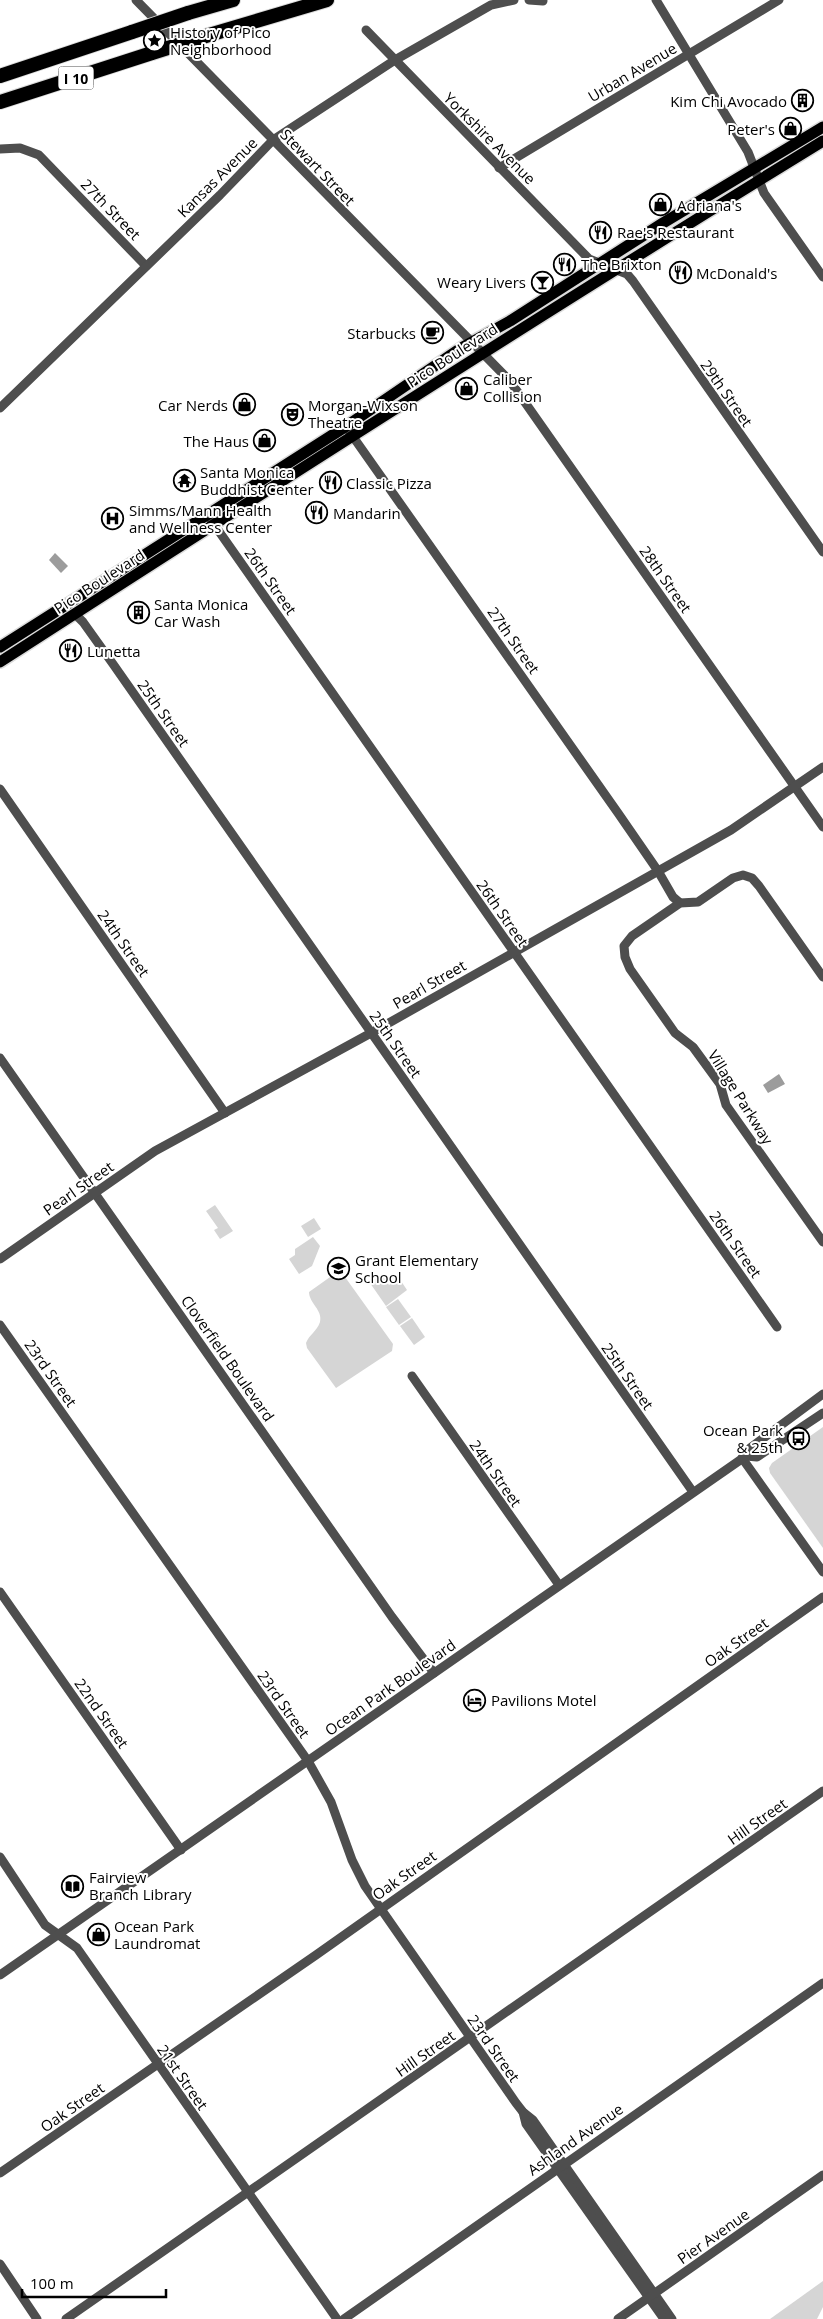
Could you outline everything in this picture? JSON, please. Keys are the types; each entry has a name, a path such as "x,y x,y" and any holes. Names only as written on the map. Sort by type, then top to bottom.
{"highway":[{"name":"I 10","path":"0,76 188,13 233,0"},
{"name":"I 10","path":"0,102 209,35 327,0"}],"main road":[{"name":"Pico Boulevard","path":"0,662 75,614 206,514 345,426 470,342 510,321 598,264 823,127"},
{"name":"Pico Boulevard","path":"0,647 62,608 214,525 353,437 480,353 823,141"},
{"path":"62,608 75,614"}],"street":[{"name":"Stewart Street","path":"136,0 480,353"},
{"name":"Kansas Avenue","path":"0,408 273,140 395,60 491,5 514,0"},
{"path":"529,0 543,1"},
{"path":"656,0 748,152 764,193 823,277"},
{"name":"Urban Avenue","path":"499,168 779,0"},
{"name":"Yorkshire Avenue","path":"366,30 589,259 598,264"},
{"name":"27th Street","path":"0,149 20,148 39,155 146,266"},
{"name":"29th Street","path":"598,264 627,274 633,281 823,552"},
{"name":"28th Street","path":"480,353 510,381 823,827"},
{"name":"27th Street","path":"345,426 658,871 673,897 680,903"},
{"name":"26th Street","path":"206,514 777,1327"},
{"name":"25th Street","path":"75,614 83,622 693,1492"},
{"name":"Pearl Street","path":"0,1259 155,1151 371,1033 731,830 823,766"},
{"name":"24th Street","path":"0,789 225,1113"},
{"name":"Village Parkway","path":"823,978 752,878 743,875 733,878 698,902 680,903 632,936 624,946 625,957 630,969 675,1033 693,1047 720,1084 726,1105 823,1242"},
{"name":"Cloverfield Boulevard","path":"0,1058 392,1617 434,1673"},
{"name":"23rd Street","path":"0,1325 308,1761 331,1802 358,1874 380,1909 523,2112 526,2124 561,2166 652,2295 672,2319"},
{"name":"24th Street","path":"412,1376 559,1585"},
{"name":"Ocean Park Boulevard","path":"0,1975 744,1457 750,1448 823,1394"},
{"name":"Ocean Park Boulevard","path":"744,1457 757,1457 823,1413"},
{"path":"744,1457 823,1572"},
{"name":"22nd Street","path":"0,1592 180,1850"},
{"name":"Oak Street","path":"0,2173 823,1598"},
{"name":"Hill Street","path":"66,2319 823,1791"},
{"name":"21st Street","path":"0,1857 45,1925 77,1948 337,2319"},
{"name":"Ashland Avenue","path":"344,2319 823,1982"},
{"name":"Pier Avenue","path":"618,2319 823,2175"},
{"path":"0,2264 37,2319"},
{"name":"23rd Street","path":"652,2295 664,2319"}],"shaded area":[{"path":"55,553 68,566 61,573 49,560"},
{"path":"779,1074 785,1084 768,1093 763,1085"},
{"path":"215,1205 233,1231 220,1239 214,1230 218,1228 206,1211"},
{"path":"314,1218 321,1229 308,1237 301,1226"},
{"path":"313,1237 320,1246 312,1266 299,1274 289,1259 295,1255 295,1249"},
{"path":"340,1270 393,1344 392,1351 336,1388 307,1348 306,1343 320,1322 320,1314 311,1300 309,1292"},
{"path":"382,1275 389,1285 399,1278 407,1290 386,1306 370,1283"},
{"path":"398,1299 411,1317 399,1325 386,1307"},
{"path":"412,1318 425,1337 414,1345 400,1326"},
{"path":"823,1427 823,1548 770,1473 769,1468 772,1463"},
{"path":"823,2281 823,2307 817,2319 770,2319"}],"place":[{"name":"History of Pico Neighborhood","path":"154,41"},
{"name":"Kim Chi Avocado","path":"803,101"},
{"name":"Peter's","path":"791,129"},
{"name":"Adriana's","path":"661,205"},
{"name":"Rae's Restaurant","path":"601,232"},
{"name":"The Brixton","path":"565,264"},
{"name":"McDonald's","path":"680,273"},
{"name":"Weary Livers","path":"542,282"},
{"name":"Starbucks","path":"432,333"},
{"name":"Caliber Collision","path":"467,388"},
{"name":"Car Nerds","path":"244,405"},
{"name":"Morgan-Wixson Theatre","path":"292,414"},
{"name":"The Haus","path":"265,441"},
{"name":"Santa Monica Buddhist Center","path":"184,481"},
{"name":"Classic Pizza","path":"330,483"},
{"name":"Mandarin","path":"317,513"},
{"name":"Simms/Mann Health and Wellness Center","path":"113,519"},
{"name":"Santa Monica Car Wash","path":"138,613"},
{"name":"Lunetta","path":"71,651"},
{"name":"Grant Elementary School","path":"339,1269"},
{"name":"Ocean Park & 25th","path":"799,1439"},
{"name":"Pavilions Motel","path":"475,1700"},
{"name":"Fairview Branch Library","path":"73,1886"},
{"name":"Ocean Park Laundromat","path":"98,1935"}]}
